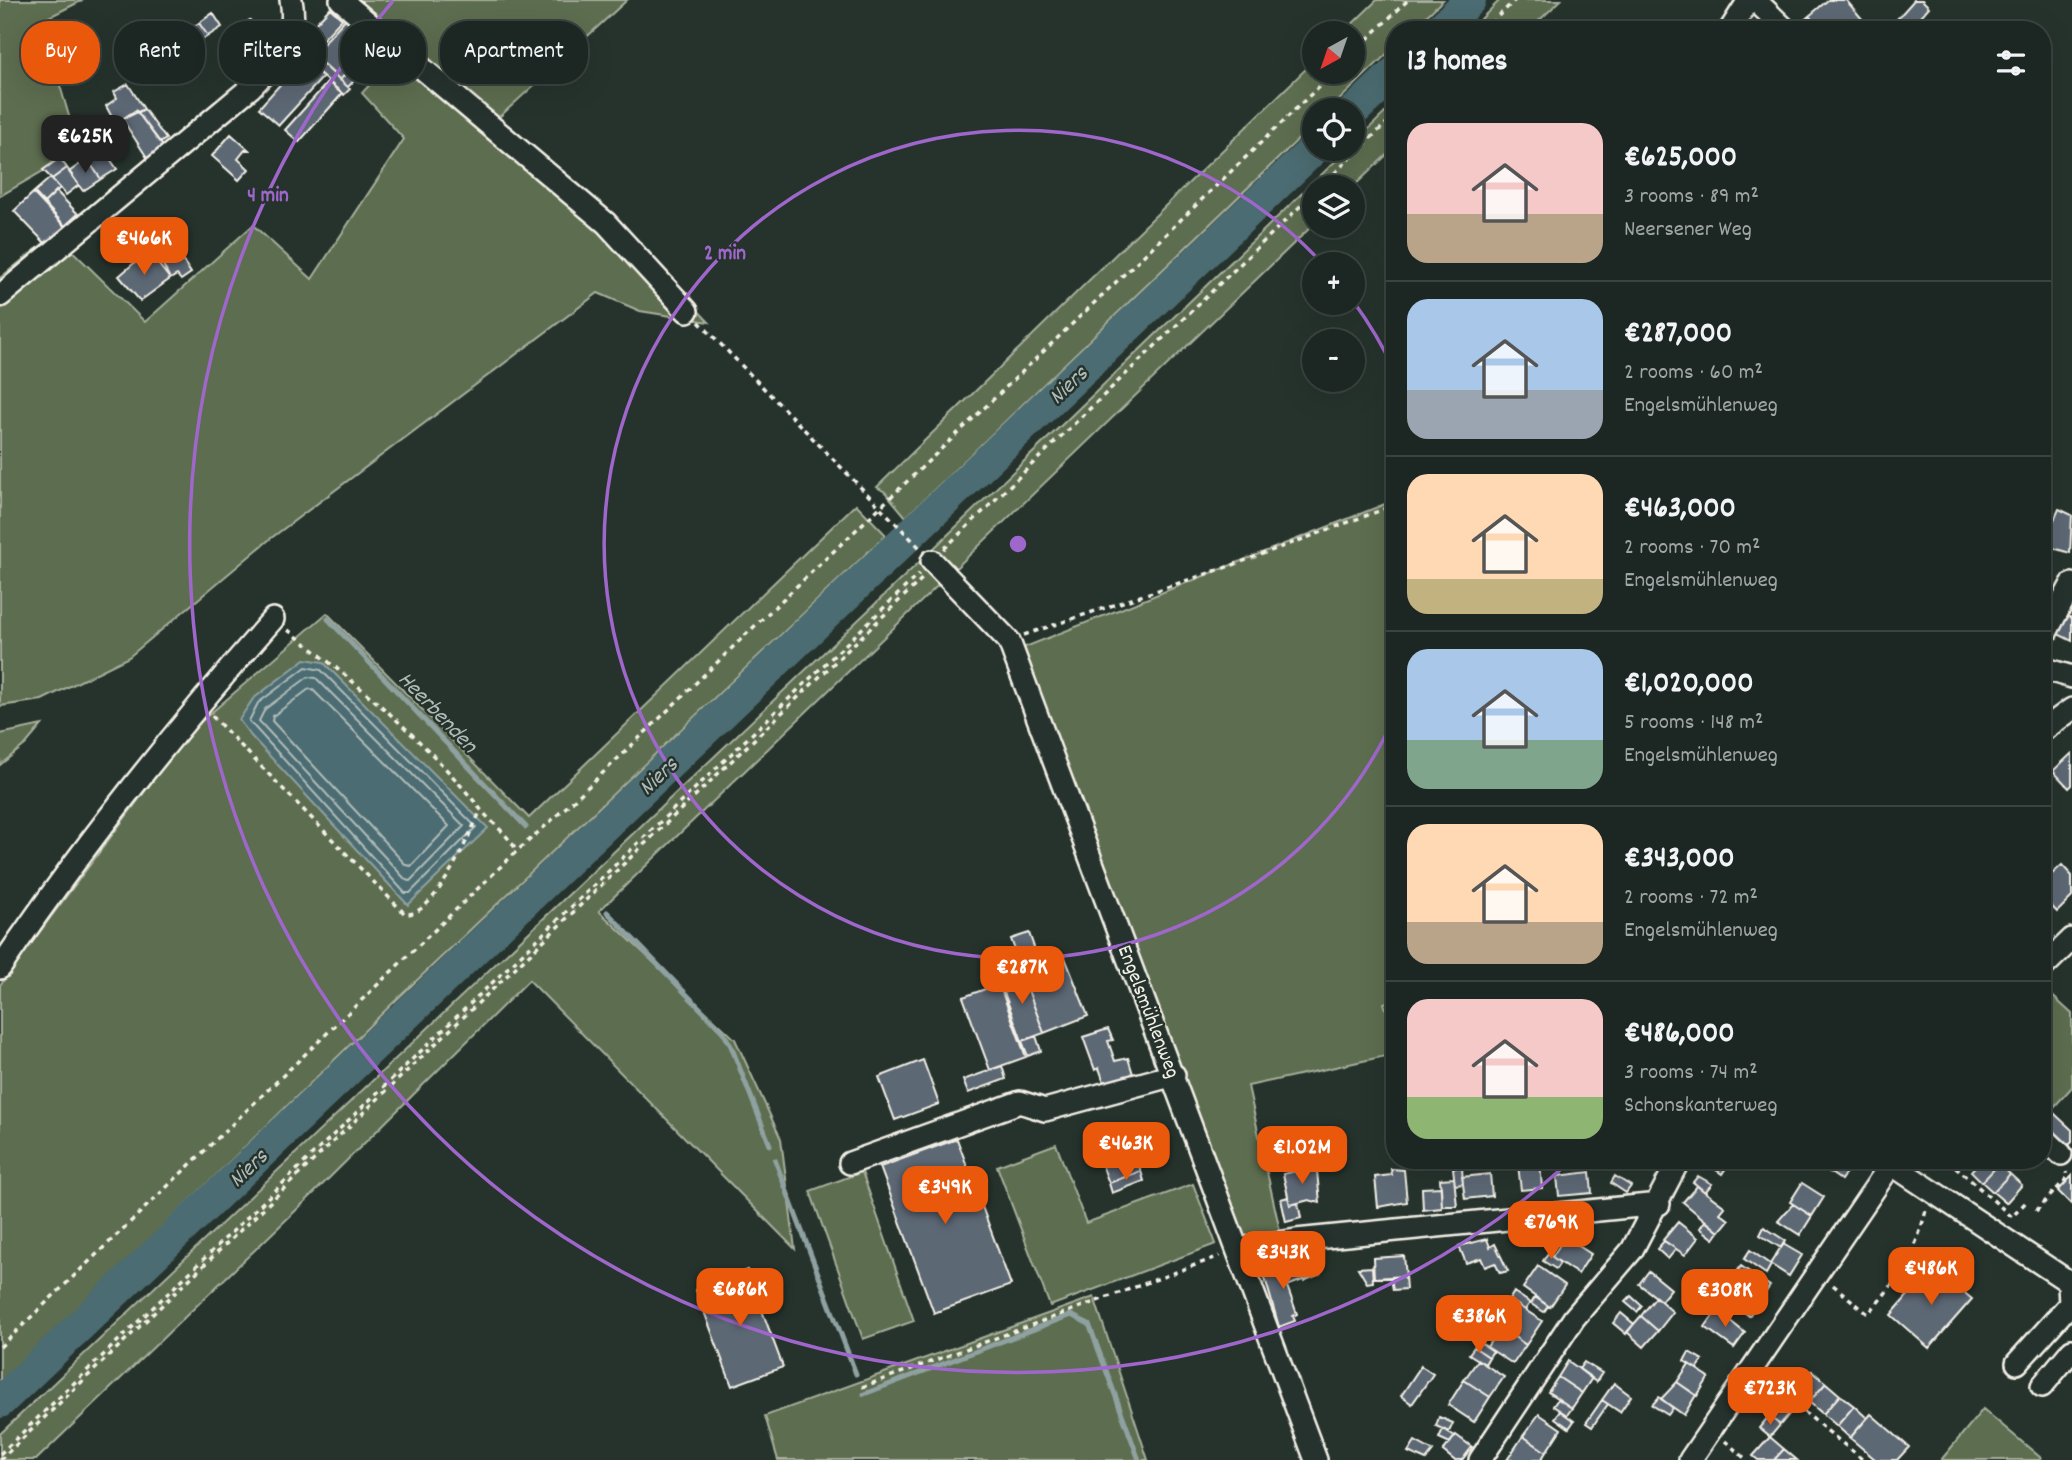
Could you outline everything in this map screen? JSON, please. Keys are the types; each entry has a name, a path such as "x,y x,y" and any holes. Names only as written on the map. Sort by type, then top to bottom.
{"street":[{"path":"0,296 250,88 284,53 294,15 291,0"},
{"path":"341,0 606,223 687,310"},
{"path":"1736,21 1749,0"},
{"path":"1755,0 1777,21"},
{"path":"932,561 1009,641"},
{"path":"2051,623 2072,584"},
{"path":"0,968 75,860 199,703 273,619"},
{"name":"Engelsmühlenweg","path":"1009,641 1317,1460"},
{"path":"2051,671 2072,677"},
{"path":"2051,724 2072,709"},
{"path":"2051,959 2072,939"},
{"path":"850,1163 1020,1102 1045,1110 1174,1075"},
{"path":"2051,1145 2061,1154"},
{"path":"1480,1460 1574,1318 1632,1250 1659,1204 1675,1169"},
{"path":"1690,1460 1888,1169"},
{"path":"1902,1169 2071,1284 2070,1304 2017,1363"},
{"path":"1239,1249 1296,1240 1659,1204"},
{"path":"2042,1386 2072,1350"}],"path":[{"path":"1386,21 1408,0"},
{"path":"1493,21 1514,0"},
{"path":"1365,41 1386,21"},
{"path":"0,1347 517,851 597,782 666,710 1322,84"},
{"path":"1332,175 1386,124"},
{"path":"0,1460 1302,205"},
{"path":"687,310 932,561"},
{"path":"1009,641 1107,604 1230,566 1386,508"},
{"path":"0,1454 932,561"},
{"path":"273,619 396,717 443,764 481,810 500,826 517,851"},
{"path":"199,703 407,915 415,912 448,877 481,810"},
{"path":"2036,1210 2068,1177 2067,1170 2057,1160 2061,1154"},
{"path":"1958,1169 2012,1217 2026,1202"},
{"path":"1818,1272 1868,1314 1900,1277 1920,1234 1931,1191"},
{"path":"862,1387 1239,1249"},
{"path":"1744,1380 1767,1380 1863,1460"},
{"path":"1711,1429 1747,1460"}],"green space":[{"path":"0,0 83,0 41,21 21,21 21,84 60,84 79,150 0,196"},
{"path":"353,0 627,0 588,36 588,21 440,21 440,84 535,84 496,120 618,226 709,322 640,311 598,293 270,539 129,657 42,700 0,706 0,278 55,234 145,322 253,225 312,279 404,139 362,93 370,84 426,84 426,21 371,21"},
{"path":"1377,0 1443,0 1421,21 1386,21 1386,55 1365,75 1365,21 1355,21"},
{"path":"1500,0 1561,0 1539,21 1479,21"},
{"path":"1302,73 1302,84 1356,84 1341,98 1302,98 1302,136 906,517 885,492 877,487"},
{"path":"1386,112 1386,156 1365,176 1321,175 1336,161 1365,161 1365,132"},
{"path":"1302,193 1302,236 599,911 735,1039 781,1139 795,1249 529,980 314,1193 36,1460 0,1460 0,1434 932,550"},
{"path":"856,504 886,535 392,1004 0,1385 0,985 190,731 327,613 529,818"},
{"path":"1386,504 1386,1056 1248,1086 1280,1231 1230,1248 1020,649"},
{"path":"42,725 26,744 0,765 0,734"},
{"path":"2051,995 2072,1014 2072,1087 2053,1108"},
{"path":"1056,1144 1086,1223 1193,1184 1216,1244 1050,1306 997,1166"},
{"path":"862,1172 914,1321 863,1339 810,1191"},
{"path":"1094,1297 1148,1460 778,1460 765,1416"},
{"path":"1983,1409 2041,1458 2040,1460 1941,1460"}],"water":[{"path":"305,659 323,662 488,828 408,905 239,720 253,699"}],"building":[{"path":"1828,0 1846,0 1863,20 1813,21 1809,16"},
{"path":"1914,0 1922,0 1929,7 1917,21 1895,21"},
{"path":"330,8 342,19 326,36 326,21 318,21"},
{"path":"213,13 219,22 219,29 208,36 205,21 202,21"},
{"path":"340,25 340,80 326,67 326,40"},
{"path":"326,67 340,80 340,84 350,89 344,95 326,79"},
{"path":"328,82 342,94 299,142 285,130"},
{"path":"128,84 144,109 115,123 106,106 117,98 114,92"},
{"path":"281,84 317,84 279,125 259,108"},
{"path":"144,109 166,139 160,143 138,113"},
{"path":"136,110 165,149 148,159 122,119"},
{"path":"84,118 90,126 101,119 116,139 93,155 76,124"},
{"path":"231,134 249,150 245,150 238,159 249,169 239,180 212,156"},
{"path":"103,149 117,169 101,179 87,159"},
{"path":"60,158 67,168 52,179 43,170"},
{"path":"87,159 101,179 83,191 69,172"},
{"path":"67,168 79,185 66,195 52,179"},
{"path":"50,178 60,188 44,203 34,192"},
{"path":"56,191 78,214 65,226 44,203"},
{"path":"33,193 65,227 47,245 14,211"},
{"path":"167,237 191,273 181,280 177,275 170,279 154,246"},
{"path":"148,251 170,279 140,301 119,276"},
{"path":"2059,509 2072,515 2070,553 2051,547 2051,527"},
{"path":"2065,615 2072,618 2072,641 2056,633"},
{"path":"2072,753 2072,785 2069,788 2053,771"},
{"path":"2062,865 2072,876 2072,897 2057,912 2051,906 2051,875"},
{"path":"1029,933 1040,964 1022,970 1011,939"},
{"path":"1064,955 1088,1016 1044,1033 1021,971"},
{"path":"1021,971 1044,1033 1022,1041 999,979"},
{"path":"999,984 1026,1057 990,1070 963,997"},
{"path":"1108,1029 1113,1040 1108,1041 1115,1061 1128,1058 1133,1074 1105,1085 1099,1068 1095,1070 1083,1037"},
{"path":"1036,1036 1041,1051 1028,1056 1022,1041"},
{"path":"923,1060 939,1104 895,1120 879,1077"},
{"path":"1002,1066 1006,1079 968,1093 963,1080"},
{"path":"2051,1110 2072,1130 2072,1142 2068,1146 2051,1130"},
{"path":"1128,1137 1141,1171 1109,1183 1096,1149"},
{"path":"957,1139 1011,1285 934,1313 880,1167"},
{"path":"1391,1169 1404,1170 1407,1202 1378,1207 1375,1177 1392,1175"},
{"path":"1453,1169 1462,1169 1463,1184 1455,1185"},
{"path":"1518,1169 1540,1169 1542,1188 1521,1190"},
{"path":"1825,1169 1848,1169 1841,1180"},
{"path":"1973,1169 1994,1169 1982,1182 1971,1171"},
{"path":"1994,1169 2004,1169 2010,1174 1993,1192 1982,1182"},
{"path":"1301,1170 1317,1171 1320,1203 1309,1200 1290,1205 1283,1174"},
{"path":"1141,1171 1144,1181 1112,1193 1109,1183"},
{"path":"1590,1172 1592,1193 1559,1196 1557,1176"},
{"path":"1490,1174 1492,1196 1465,1199 1462,1177"},
{"path":"2010,1174 2022,1185 2006,1203 1993,1192"},
{"path":"1615,1176 1631,1186 1626,1193 1611,1183"},
{"path":"1698,1176 1712,1184 1705,1192 1693,1182"},
{"path":"2072,1176 2072,1203 2071,1204 2058,1191"},
{"path":"1454,1178 1457,1206 1442,1206 1440,1179"},
{"path":"1802,1183 1824,1197 1812,1216 1790,1202"},
{"path":"1697,1186 1725,1207 1720,1213 1729,1220 1719,1232 1683,1202"},
{"path":"1441,1187 1442,1208 1423,1210 1422,1188"},
{"path":"1288,1197 1290,1205 1298,1203 1301,1218 1286,1222 1281,1199"},
{"path":"1793,1204 1812,1216 1800,1235 1778,1221"},
{"path":"1705,1221 1719,1232 1714,1239 1700,1228"},
{"path":"1678,1222 1698,1238 1685,1255 1663,1240"},
{"path":"1764,1227 1786,1241 1781,1248 1760,1235"},
{"path":"1565,1237 1591,1254 1578,1274 1552,1257"},
{"path":"1487,1239 1490,1247 1495,1244 1508,1271 1500,1273 1495,1263 1485,1267 1481,1258 1466,1263 1459,1246"},
{"path":"1664,1241 1676,1249 1668,1259 1657,1249"},
{"path":"1783,1244 1802,1255 1789,1276 1770,1264"},
{"path":"1750,1250 1771,1265 1766,1274 1744,1259"},
{"path":"1548,1253 1560,1263 1556,1269 1543,1261"},
{"path":"1404,1256 1406,1276 1374,1278 1373,1258"},
{"path":"1308,1257 1320,1274 1304,1281 1296,1261"},
{"path":"1297,1263 1303,1280 1287,1286 1297,1314 1293,1316 1295,1321 1279,1327 1263,1271"},
{"path":"1538,1266 1565,1285 1550,1307 1523,1288"},
{"path":"1741,1266 1770,1286 1749,1316 1722,1294"},
{"path":"1933,1266 1972,1299 1929,1348 1891,1315"},
{"path":"1372,1267 1373,1282 1367,1283 1358,1268"},
{"path":"747,1270 783,1367 732,1386 696,1290"},
{"path":"1649,1271 1671,1289 1661,1301 1639,1284"},
{"path":"1405,1276 1406,1289 1393,1290 1391,1278"},
{"path":"1514,1292 1530,1303 1525,1310 1509,1300"},
{"path":"1631,1296 1642,1306 1637,1312 1625,1302"},
{"path":"1535,1297 1548,1306 1544,1312 1531,1304"},
{"path":"1656,1297 1673,1312 1658,1331 1641,1316"},
{"path":"1516,1304 1542,1321 1526,1345 1500,1327"},
{"path":"1717,1310 1745,1333 1734,1348 1705,1327"},
{"path":"1621,1313 1634,1324 1626,1334 1613,1323"},
{"path":"1641,1316 1658,1331 1644,1347 1627,1332"},
{"path":"1500,1327 1526,1345 1513,1364 1487,1347"},
{"path":"1478,1341 1493,1351 1489,1357 1474,1347"},
{"path":"1474,1347 1489,1357 1485,1364 1469,1354"},
{"path":"1689,1352 1703,1360 1697,1369 1684,1361"},
{"path":"1478,1360 1504,1377 1490,1397 1464,1380"},
{"path":"1568,1361 1592,1378 1582,1393 1558,1377"},
{"path":"1584,1362 1602,1373 1596,1382 1579,1369"},
{"path":"1689,1364 1709,1377 1697,1396 1677,1382"},
{"path":"1421,1366 1433,1374 1412,1404 1401,1396"},
{"path":"1812,1371 1826,1383 1809,1402 1795,1390"},
{"path":"1558,1377 1582,1393 1572,1408 1548,1392"},
{"path":"1464,1380 1490,1397 1474,1422 1448,1405"},
{"path":"1677,1382 1696,1395 1684,1415 1661,1399"},
{"path":"1614,1383 1631,1396 1620,1412 1602,1400"},
{"path":"1826,1383 1840,1395 1823,1414 1809,1402"},
{"path":"1840,1395 1854,1406 1837,1426 1823,1414"},
{"path":"1659,1397 1673,1408 1668,1415 1652,1405"},
{"path":"1785,1398 1795,1407 1780,1425 1769,1416"},
{"path":"1558,1399 1572,1408 1567,1415 1553,1406"},
{"path":"1602,1400 1608,1404 1592,1427 1586,1423"},
{"path":"1854,1406 1867,1418 1850,1438 1837,1426"},
{"path":"1560,1411 1574,1421 1569,1428 1555,1418"},
{"path":"1539,1414 1561,1429 1546,1452 1523,1436"},
{"path":"1871,1414 1909,1447 1897,1460 1876,1460 1850,1438"},
{"path":"1769,1416 1780,1425 1770,1437 1759,1428"},
{"path":"1439,1417 1453,1423 1449,1432 1436,1426"},
{"path":"1443,1429 1455,1436 1450,1443 1439,1438"},
{"path":"1456,1435 1472,1447 1462,1460 1454,1460 1443,1451"},
{"path":"1523,1436 1546,1452 1541,1460 1507,1460"},
{"path":"1770,1437 1784,1449 1774,1460 1758,1460 1753,1456"},
{"path":"1415,1441 1433,1451 1426,1460 1408,1452"},
{"path":"1784,1449 1797,1460 1774,1460"}],"waterway":[{"name":"Niers","path":"1448,21 1470,0"},
{"name":"Niers","path":"1365,101 1386,81"},
{"name":"Niers","path":"0,1402 1302,160"},
{"name":"Heerbenden","path":"328,619 526,827"},
{"path":"607,912 723,1032 770,1145"},
{"path":"775,1160 856,1374"},
{"path":"864,1394 1071,1315 1089,1324 1139,1460"}]}
